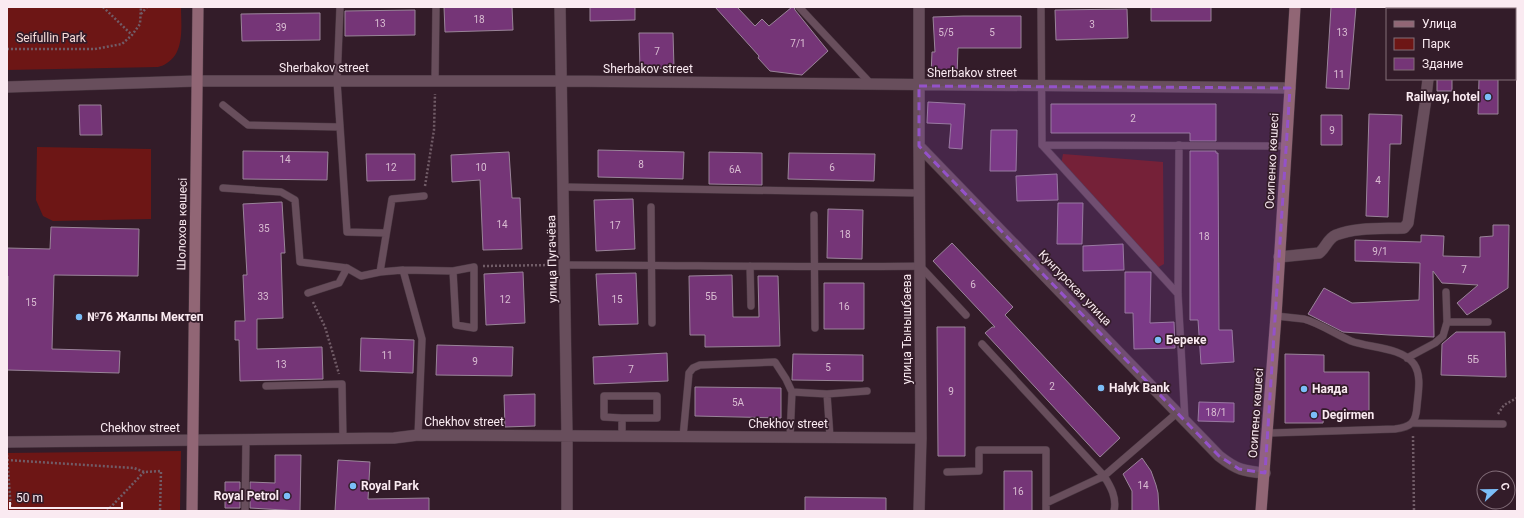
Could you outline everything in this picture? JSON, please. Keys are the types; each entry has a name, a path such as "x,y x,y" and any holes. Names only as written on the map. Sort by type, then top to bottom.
{"main road":[{"name":"Шолохов көшесі","path":"192,511 198,7"},
{"name":"Осипенко көшесі","path":"1276,316 1295,7"},
{"name":"Осипено көшесі","path":"1261,511 1276,316"}],"street":[{"name":"улица Пугачёва","path":"560,7 565,265 567,436 566,511"},
{"path":"919,7 919,146"},
{"path":"1280,256 1319,253 1336,235 1356,231 1404,228 1406,225 1415,182 1428,80"},
{"name":"Sherbakov street","path":"7,87 197,81 562,81 871,84 919,86 1290,88"},
{"name":"улица Тынышбаева","path":"919,146 921,438 919,511"},
{"name":"Кунгурская улица","path":"919,146 1219,456 1231,465 1246,471 1265,473"},
{"name":"Chekhov street","path":"7,442 343,439 394,438 418,435 921,438"}],"lane":[{"path":"340,7 337,81 347,232 386,232"},
{"path":"435,81 436,7"},
{"path":"799,7 871,84"},
{"path":"1041,7 1040,86 1042,145 1178,294"},
{"path":"223,104 248,125 340,127"},
{"path":"1042,145 1286,146"},
{"path":"947,472 979,471 979,450 1046,450 1046,507 1104,476 1181,416 1178,294 1179,145"},
{"path":"563,187 920,193"},
{"path":"223,188 281,192 295,200 300,262 347,268 361,276 380,272 403,270 453,270 474,266 474,328 456,325 453,270"},
{"path":"380,272 392,199 424,196"},
{"path":"651,207 652,323"},
{"path":"814,215 815,328"},
{"path":"565,265 814,267 920,266 966,315"},
{"path":"750,266 751,306"},
{"path":"308,293 339,283 347,268"},
{"path":"403,270 422,339 418,435"},
{"path":"1407,358 1435,343 1443,336 1447,322 1446,292"},
{"path":"1268,432 1406,428 1413,423 1416,417 1419,377 1414,364 1396,352 1353,341 1305,320 1276,316"},
{"path":"1447,322 1488,322"},
{"path":"982,344 1104,476 1113,493 1115,502 1114,511"},
{"path":"683,437 688,377 690,370 696,366 775,362 792,392 790,437"},
{"path":"266,386 342,384 343,439"},
{"path":"792,392 827,394 867,390"},
{"path":"827,394 830,437"},
{"path":"604,396 657,396 657,418 622,418 604,418 604,396"},
{"path":"622,418 622,436"},
{"path":"1413,423 1503,424"},
{"path":"245,511 246,439"}],"path":[{"path":"103,7 132,35"},
{"path":"7,49 95,49 122,44 132,35 140,24 141,7"},
{"path":"141,14 147,7"},
{"path":"424,196 434,130 435,81"},
{"path":"474,266 565,265"},
{"path":"308,293 325,327 342,384"},
{"path":"1494,424 1500,410 1504,405 1517,398"},
{"path":"1413,423 1414,511"},
{"path":"7,455 11,511"},
{"path":"7,460 134,468 144,472 161,471 160,511"},
{"path":"106,511 144,472"}],"highlighted area":[{"path":"919,86 1290,88 1265,473 1239,469 1219,456 919,146"}],"green space":[{"name":"Seifullin Park","path":"7,7 181,7 181,38 177,52 173,58 158,67 7,70"},
{"path":"37,147 151,149 151,219 53,221 43,216 36,200"},
{"path":"1063,154 1163,162 1164,264 1155,269 1061,165"},
{"path":"181,451 180,511 7,511 7,453"}],"building":[{"path":"444,7 512,7 513,30 445,32"},
{"path":"590,7 635,7 635,20 590,21"},
{"path":"715,7 737,7 755,26 762,19 769,26 792,7 794,7 828,51 802,75 770,71 758,58 759,56"},
{"path":"1151,7 1211,7 1211,21 1151,21"},
{"path":"1331,7 1356,7 1349,89 1326,88"},
{"path":"1127,9 1128,38 1056,40 1055,10"},
{"path":"415,10 415,35 345,36 345,11"},
{"path":"320,13 320,40 242,41 241,14"},
{"path":"1021,16 1021,48 958,48 957,76 931,75 932,52 935,52 933,17"},
{"path":"639,33 673,33 674,68 640,69"},
{"name":"Railway, hotel","path":"1437,80 1452,80 1452,91 1437,91"},
{"name":"Railway, hotel","path":"1479,80 1498,80 1498,114 1478,114"},
{"path":"928,102 965,104 962,149 949,148 951,124 927,123"},
{"path":"1051,104 1216,104 1216,141 1190,141 1190,133 1051,133"},
{"path":"79,105 101,105 102,135 80,135"},
{"path":"1369,114 1402,115 1401,144 1390,144 1388,217 1366,216"},
{"path":"1321,115 1342,115 1342,145 1321,145"},
{"path":"991,130 1017,130 1016,171 990,171"},
{"path":"598,150 684,152 683,179 598,177"},
{"path":"243,151 328,152 327,180 243,179"},
{"path":"1190,151 1216,151 1216,153 1218,153 1219,330 1232,330 1234,362 1201,364 1198,320 1190,320"},
{"path":"509,152 512,198 520,198 522,249 483,250 480,180 452,182 451,155"},
{"path":"709,152 762,153 762,185 709,184"},
{"path":"789,153 875,154 874,181 788,179"},
{"path":"366,154 415,154 415,180 367,181"},
{"path":"1057,174 1058,200 1017,201 1016,176"},
{"path":"633,199 635,249 596,251 594,200"},
{"path":"282,202 285,253 281,253 283,318 257,319 257,349 322,347 323,379 240,381 239,340 235,340 235,321 245,321 243,275 247,275 243,204"},
{"path":"1058,203 1083,203 1082,244 1057,244"},
{"path":"828,209 863,210 862,259 827,258"},
{"path":"1493,225 1509,225 1508,288 1467,315 1457,303 1478,285 1442,283 1433,271 1434,337 1343,332 1308,314 1324,288 1352,303 1419,300 1420,263 1355,261 1355,240 1421,242 1421,235 1444,236 1443,256 1480,257 1480,237 1493,236"},
{"path":"51,227 139,229 138,276 54,275 52,349 120,351 119,373 7,370 7,248 50,249"},
{"path":"952,243 1013,307 1005,315 1120,438 1100,457 985,333 992,327 995,327 933,261"},
{"path":"1123,244 1124,270 1083,271 1083,246"},
{"path":"523,272 525,323 486,325 484,274"},
{"path":"1125,272 1151,272 1150,323 1174,322 1175,348 1134,349 1133,313 1125,313"},
{"path":"636,273 638,324 599,325 596,274"},
{"path":"732,275 733,317 759,317 758,276 778,276 780,346 705,347 705,335 690,335 689,276"},
{"path":"824,283 864,283 864,329 824,329"},
{"path":"937,327 965,327 965,456 938,456"},
{"path":"1456,332 1505,332 1506,377 1441,375 1442,344"},
{"path":"361,338 414,340 413,373 360,371"},
{"path":"437,345 513,347 512,376 436,375"},
{"path":"667,353 668,381 594,384 593,357"},
{"path":"793,354 863,355 863,381 792,380"},
{"path":"1285,354 1324,355 1324,372 1369,372 1369,413 1324,413 1323,423 1285,423"},
{"path":"695,387 781,388 781,418 695,416"},
{"path":"535,394 535,426 505,427 504,395"},
{"path":"1199,402 1234,403 1234,422 1198,421"},
{"name":"Royal Petrol","path":"275,455 301,455 300,511 250,508 250,482 275,483"},
{"path":"1142,458 1151,471 1156,485 1159,511 1132,511 1132,491 1123,474"},
{"name":"Royal Park","path":"338,460 370,462 368,499 429,498 429,511 335,511"},
{"path":"1004,471 1032,471 1032,511 1004,511"},
{"path":"225,482 240,482 240,508 225,508"},
{"path":"805,497 886,498 886,511 805,511"}],"place":[{"name":"Railway, hotel","path":"1488,97"},
{"name":"№76 Жалпы Мектеп","path":"79,317"},
{"name":"Береке","path":"1158,340"},
{"name":"Halyk Bank","path":"1101,388"},
{"name":"Наяда","path":"1304,389"},
{"name":"Degirmen","path":"1314,415"},
{"name":"Royal Park","path":"353,486"},
{"name":"Royal Petrol","path":"287,496"}]}
